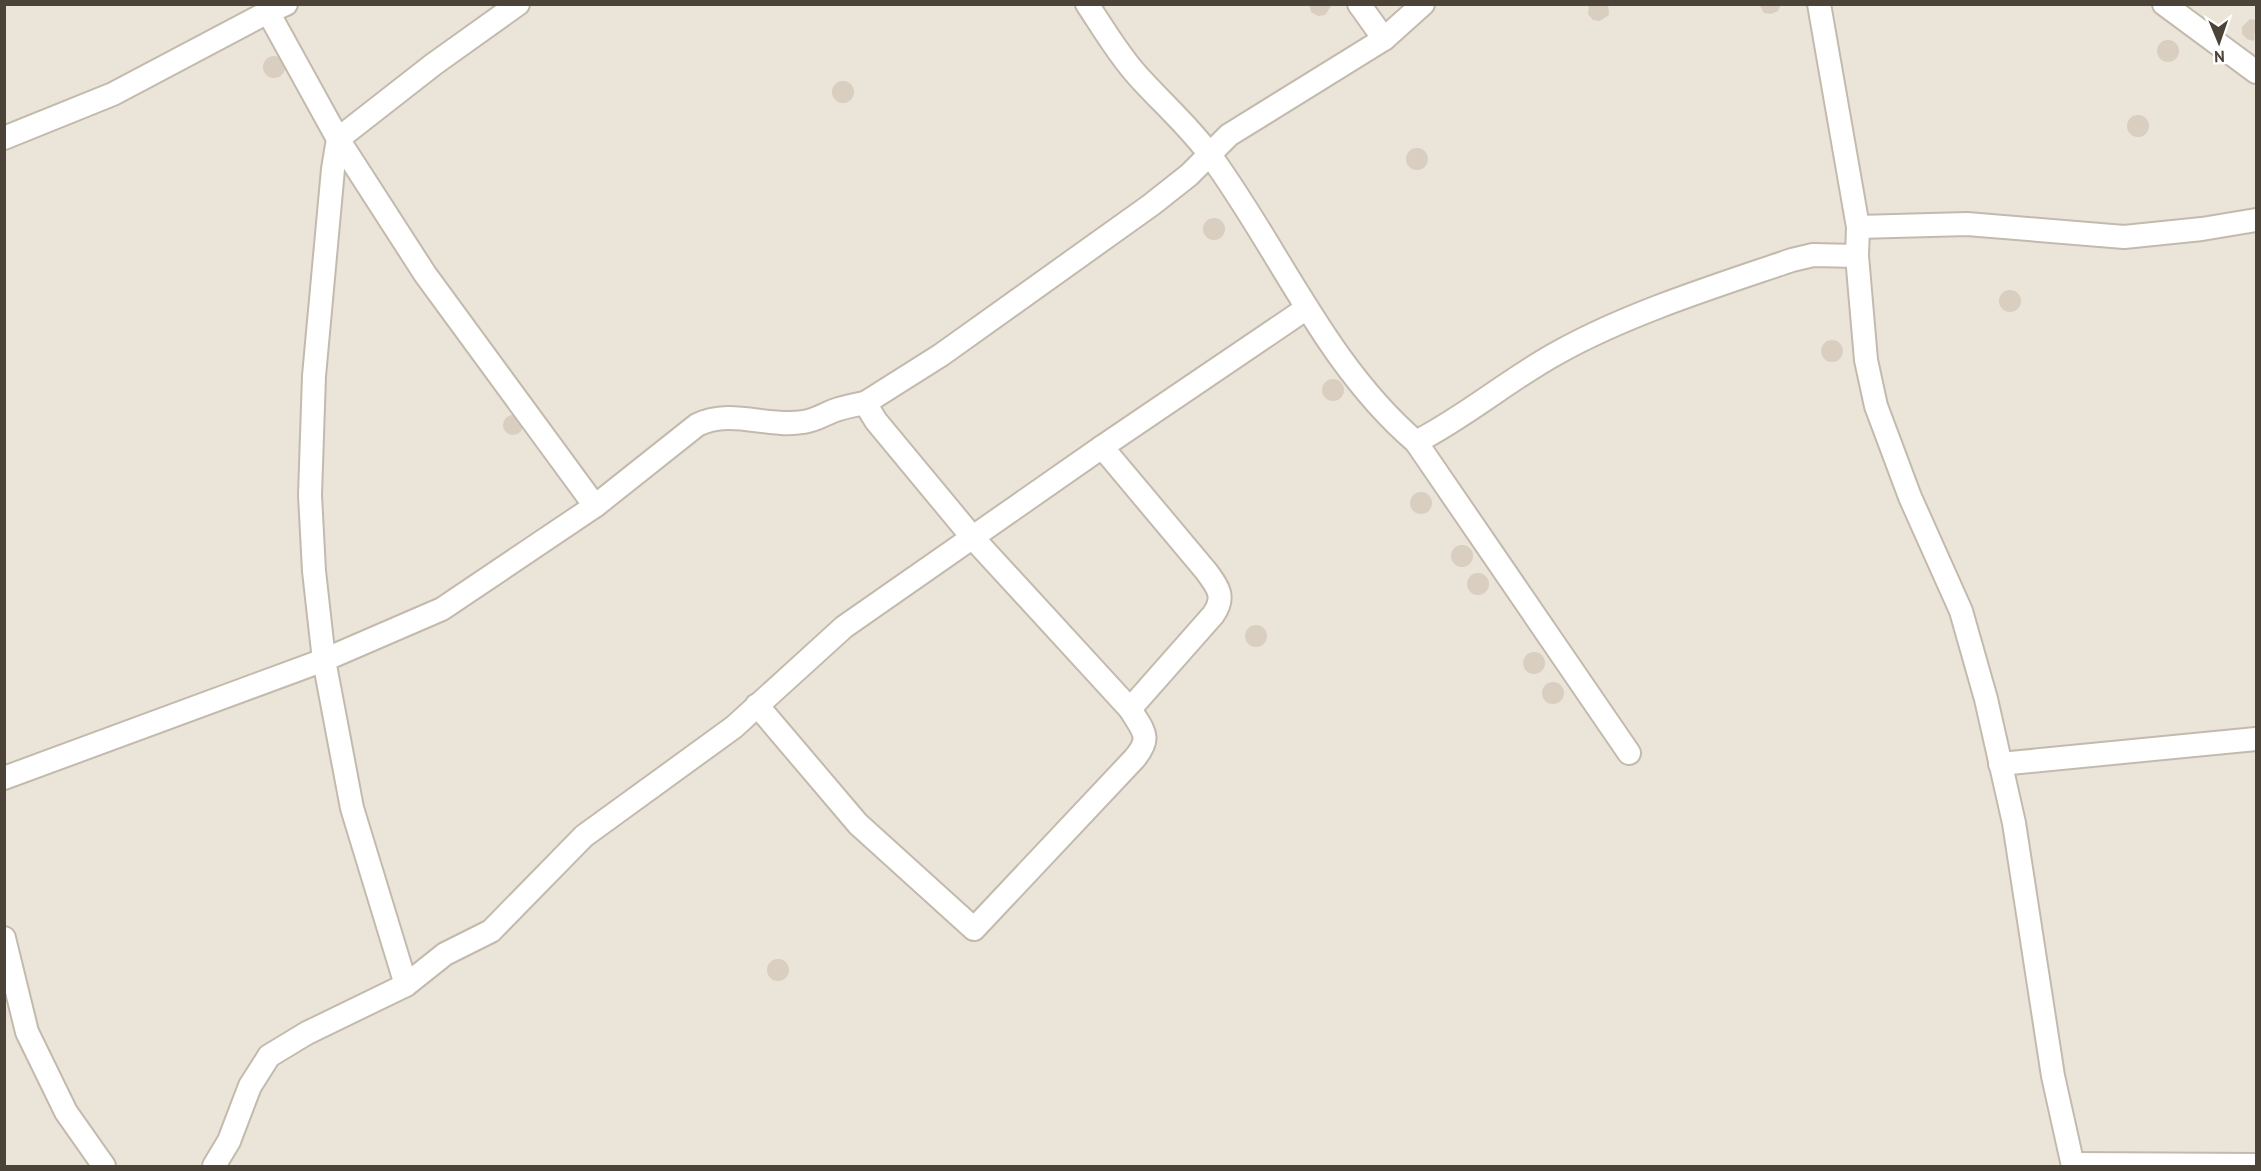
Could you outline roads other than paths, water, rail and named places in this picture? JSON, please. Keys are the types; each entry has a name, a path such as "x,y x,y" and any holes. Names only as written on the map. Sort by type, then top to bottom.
{"street":[{"path":"406,985 352,808 324,660 314,571 310,483 314,376 328,211 338,139 434,64 518,4"},
{"path":"1087,4 1134,72 1210,154 1307,308 1389,418 1416,442 1629,753"},
{"path":"1359,4 1384,39"},
{"path":"4,778 324,660 442,609 595,506 706,420 738,417 782,423 802,423 834,410 865,403 941,355 1151,206 1189,175 1229,135 1384,39 1423,4"},
{"path":"1819,4 1858,227 1857,256 1866,360 1876,405 1910,497 1961,611 2014,823 2053,1076 2073,1165 2256,1165"},
{"path":"2164,4 2256,72"},
{"path":"4,138 113,94 277,8 338,139 425,274 595,506"},
{"path":"1858,227 1976,224 2124,237 2181,232 2256,220"},
{"path":"1416,442 1450,425 1558,352 1617,324 1792,260 1813,255 1857,256"},
{"path":"214,1167 229,1141 250,1086 269,1056 307,1033 406,985 445,954 491,930 584,836 701,752 844,627 1102,447 1307,308"},
{"path":"757,705 858,824 974,929 1143,748 1144,730 1130,709 973,538 876,421 865,403"},
{"path":"1102,447 1206,571 1221,593 1219,606 1213,615 1130,709"},
{"path":"2000,764 2256,739"},
{"path":"4,938 27,1032 66,1112 104,1167"}]}
